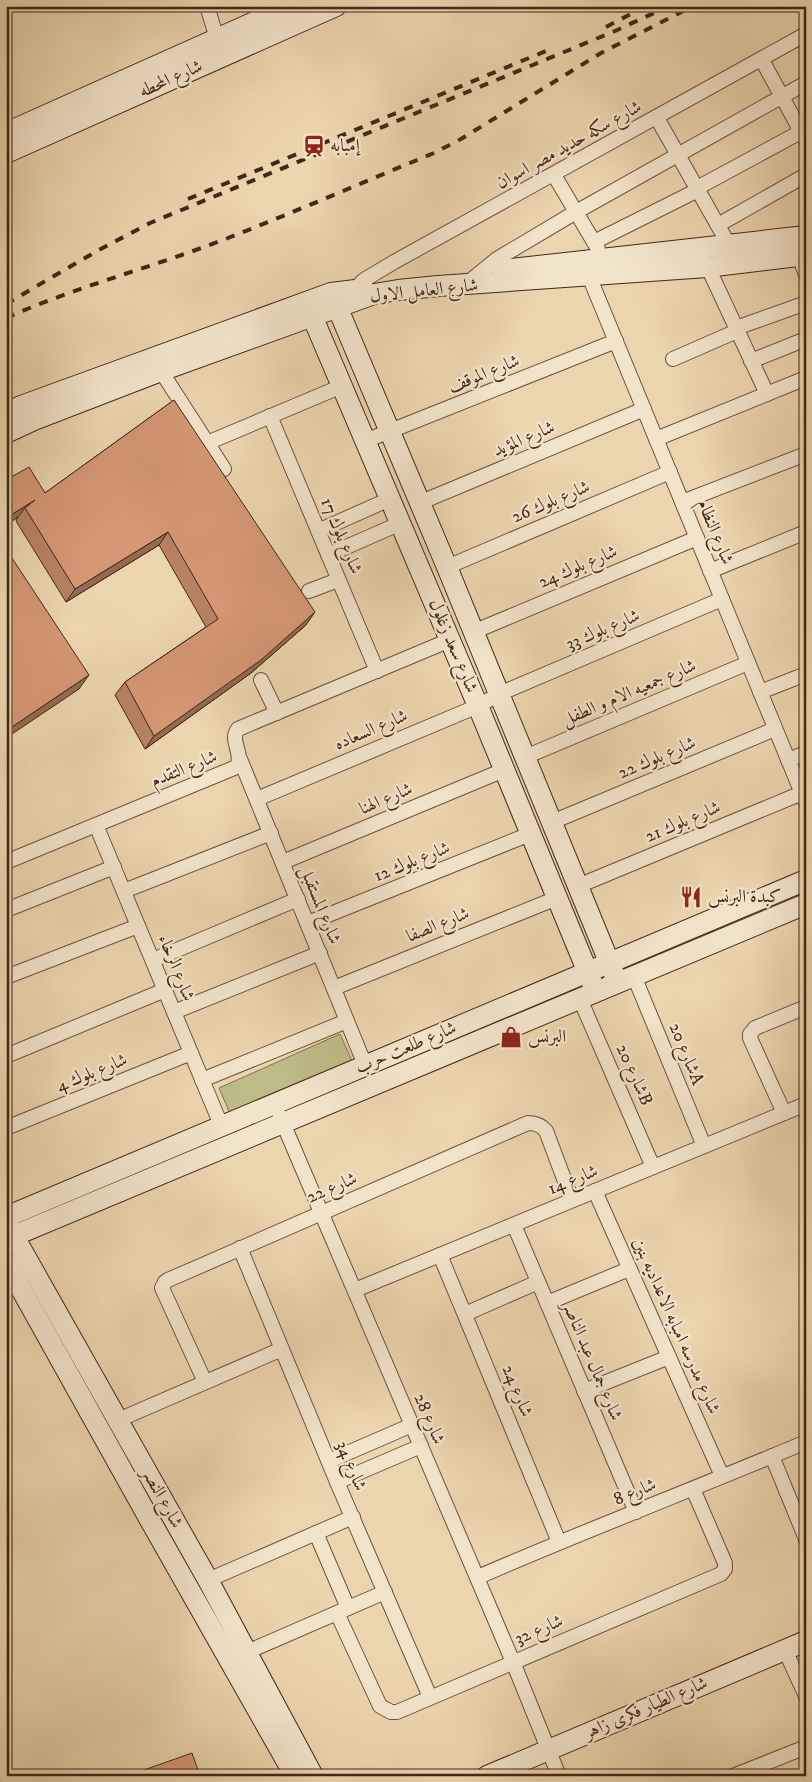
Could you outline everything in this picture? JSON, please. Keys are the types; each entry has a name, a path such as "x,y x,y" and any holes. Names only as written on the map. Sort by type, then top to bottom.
{"street":[{"path":"207,6 217,39"},
{"name":"شارع المحطه","path":"6,133 217,39 291,12 336,6"},
{"name":"شارع المحطه","path":"6,153 291,12"},
{"name":"شارع سكه حديد مصر اسوان","path":"353,291 377,271 554,175 806,34"},
{"path":"594,242 804,134 762,60"},
{"path":"472,279 497,259 576,212 806,83"},
{"path":"657,118 729,245"},
{"path":"554,175 604,259"},
{"path":"718,225 806,175"},
{"name":"شارع العامل الاول","path":"6,413 21,406 335,300 353,291 472,279 589,276 703,258 729,245 806,236"},
{"path":"802,255 806,275"},
{"name":"شارع العامل الاول","path":"335,300 357,299 386,291 472,279 557,263 604,259 802,255"},
{"path":"703,258 767,394"},
{"name":"شارع النظام","path":"589,276 804,798"},
{"name":"شارع سعد زغلول","path":"335,300 610,963 626,979"},
{"path":"673,359 736,330 806,303"},
{"name":"شارع العامل الاول","path":"6,433 309,309"},
{"name":"شارع سعد زغلول","path":"309,309 401,523 557,898 587,972 588,995"},
{"path":"751,362 806,339"},
{"name":"شارع الموقف","path":"365,441 616,341"},
{"path":"161,371 224,469"},
{"path":"656,439 806,378"},
{"path":"207,443 342,386"},
{"name":"شارع المؤيد","path":"418,503 644,409"},
{"name":"شارع بلوك 17","path":"270,416 377,671"},
{"path":"682,502 806,454"},
{"name":"شارع بلوك 26","path":"447,567 670,472"},
{"path":"318,531 390,499"},
{"path":"328,555 401,523"},
{"path":"710,571 806,532"},
{"name":"شارع بلوك 24","path":"473,632 697,538"},
{"path":"308,591 338,580"},
{"name":"شارع بلوك 33","path":"499,694 722,599"},
{"name":"شارع التقدم","path":"6,862 234,768 237,766 240,758 234,737 238,729 450,640"},
{"name":"شارع جمعيه الام و الطفل","path":"525,757 748,663"},
{"path":"760,692 806,674"},
{"path":"261,680 277,713"},
{"name":"شارع السعاده","path":"257,799 478,706 499,694"},
{"name":"شارع بلوك 22","path":"552,822 775,729"},
{"path":"788,760 806,753"},
{"name":"شارع المستقبل","path":"240,758 365,1065"},
{"name":"شارع الهنا","path":"283,862 504,770"},
{"name":"شارع بلوك 21","path":"578,886 804,798"},
{"name":"شارع الرخاء","path":"96,825 221,1125"},
{"path":"124,891 271,833"},
{"name":"شارع بلوك 12","path":"308,924 530,834"},
{"path":"6,910 114,868"},
{"name":"شارع طلعت حرب","path":"6,1217 806,880"},
{"name":"شارع الصفا","path":"334,988 557,898"},
{"path":"153,960 298,899"},
{"name":"شارع طلعت حرب","path":"9,1233 283,1124 806,904"},
{"path":"6,978 138,926"},
{"path":"174,1012 320,954"},
{"name":"شارع 20A","path":"626,979 704,1146"},
{"path":"6,1056 165,990"},
{"name":"شارع 20B","path":"588,995 653,1167"},
{"path":"784,1113 750,1038 750,1034 755,1028 806,1007"},
{"path":"202,1080 347,1021"},
{"name":"شارع بلوك 4","path":"6,1128 191,1053"},
{"name":"شارع 28","path":"274,1104 478,1577 559,1776"},
{"name":"شارع 14","path":"355,1290 806,1104"},
{"name":"شارع 22","path":"205,1382 164,1292 163,1285 168,1280 528,1124 535,1123 542,1126 546,1131 572,1200"},
{"name":"شارع مدرسه امبابه الاعداديه بنين","path":"595,1191 722,1476"},
{"name":"شارع جمال عبد الناصر","path":"514,1225 636,1512"},
{"name":"شارع النصر","path":"9,1233 170,1512 313,1776"},
{"name":"شارع 34","path":"240,1248 337,1482 430,1697"},
{"name":"شارع 24","path":"440,1255 559,1542"},
{"name":"شارع النصر","path":"6,1262 295,1776"},
{"path":"547,1303 629,1269"},
{"path":"465,1314 538,1282"},
{"path":"118,1420 282,1348"},
{"path":"584,1391 669,1357"},
{"path":"329,1461 412,1425"},
{"name":"شارع 8","path":"478,1577 559,1542 806,1442"},
{"path":"337,1482 420,1446"},
{"path":"772,1456 806,1540"},
{"name":"شارع 32","path":"316,1533 380,1706 391,1712 397,1712 722,1574 726,1564 693,1489"},
{"path":"151,1522 170,1512"},
{"path":"208,1580 352,1517"},
{"path":"247,1652 385,1592"},
{"name":"شارع الطيار فكرى زاهر","path":"487,1776 806,1641"},
{"path":"785,1650 806,1696"},
{"path":"742,1774 806,1747"}],"shaded area":[{"path":"340,1034 353,1063 231,1116 219,1088"}],"building":[{"path":"174,400 315,612 261,660 154,736 125,682 218,619 168,532 75,589 25,508 35,500 6,518 6,480 29,467 45,493"},
{"path":"6,549 89,675 6,731"},
{"path":"192,1753 200,1776 127,1776"}],"railway":[{"path":"606,27 646,6"},
{"path":"6,304 97,251 150,223 615,31 669,6"},
{"path":"6,318 88,286 228,238 434,153 461,139 601,53 693,6"},
{"path":"188,199 546,51"}],"place":[{"name":"إمبابه","path":"314,146"},
{"name":"كبدة البرنس","path":"691,897"},
{"name":"البرنس","path":"511,1037"}]}
